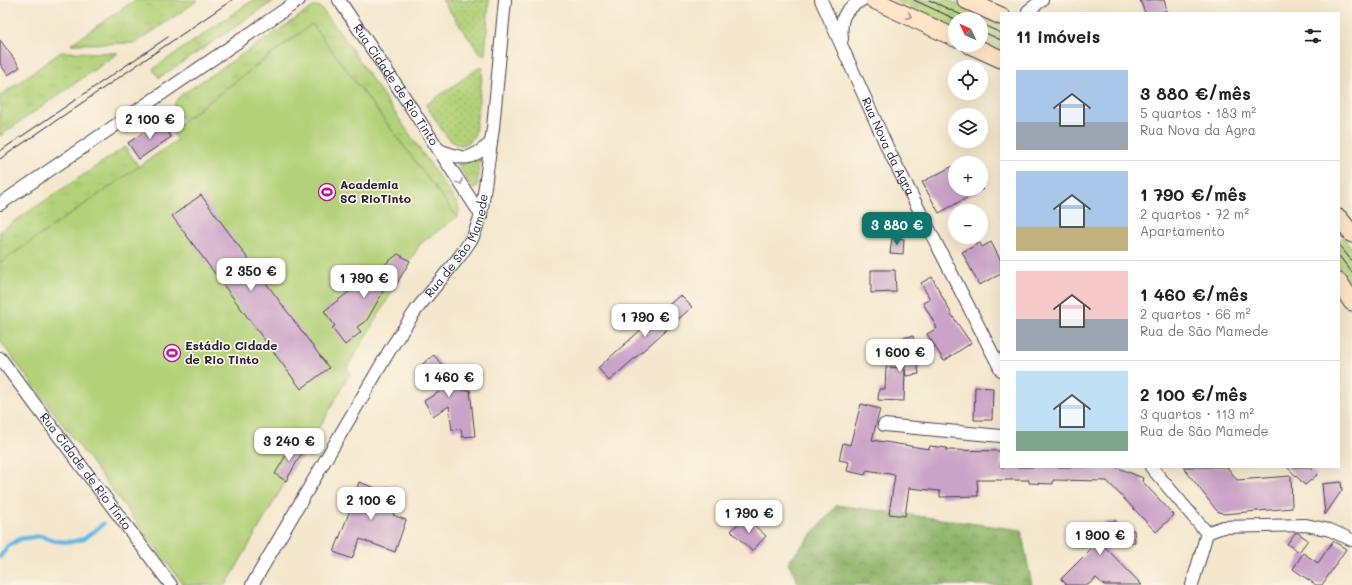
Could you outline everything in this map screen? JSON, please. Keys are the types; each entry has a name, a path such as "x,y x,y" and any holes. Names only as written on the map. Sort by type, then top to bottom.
{"main road":[{"path":"874,0 948,35"},
{"path":"966,0 1000,16"},
{"path":"986,52 1000,59"},
{"path":"1340,219 1352,234"},
{"path":"1340,284 1352,302"}],"street":[{"path":"0,204 299,0"},
{"name":"Rua Cidade de Rio Tinto","path":"339,0 481,215"},
{"name":"Rua de São Mamede","path":"252,585 391,348 416,310 460,256 473,237 481,215 491,143 505,0"},
{"name":"Rua Nova da Agra","path":"821,0 888,149 1000,368"},
{"name":"Rua Nova da Agra","path":"843,48 840,25 848,10 862,0"},
{"path":"1028,11 1042,0"},
{"name":"Rua Cidade de Rio Tinto","path":"439,150 462,158 476,155 491,143"},
{"name":"Rua Cidade de Rio Tinto","path":"0,358 171,585"},
{"path":"884,426 1000,436"},
{"path":"1152,468 1207,533"},
{"path":"1207,533 1223,527 1306,525 1330,530 1352,540"},
{"path":"1192,585 1207,533"}],"green space":[{"path":"135,0 198,0 136,43 71,44"},
{"path":"253,0 275,0 159,78 153,69"},
{"path":"442,0 489,0 485,55 481,55"},
{"path":"893,0 948,0 973,12 948,12 948,25"},
{"path":"315,6 320,7 339,31 458,205 459,211 457,217 312,24 184,120 177,114 174,106 175,102 181,95"},
{"path":"988,19 1000,25 1000,49 988,43"},
{"name":"Estádio Cidade de Rio Tinto","path":"312,24 457,217 420,244 347,368 350,373 321,425 317,428 309,441 311,442 311,447 307,449 301,459 299,458 226,585 186,585 183,584 0,341 0,263 177,140 171,130"},
{"path":"61,52 118,53 0,136 0,96"},
{"path":"480,67 483,68 475,133 471,140 465,144 458,145 448,138 426,105"},
{"path":"125,147 139,167 0,263 0,231"},
{"path":"478,158 480,159 477,187 473,189 457,163 464,163"},
{"path":"1343,237 1352,248 1352,288 1340,270 1340,240"},
{"path":"837,505 1021,530 1032,585 799,585 788,562"}],"building":[{"path":"1140,0 1164,0 1167,10 1161,12 1145,12"},
{"path":"0,40 20,67 8,75 0,64"},
{"path":"160,121 171,137 139,159 128,143"},
{"path":"948,169 948,196 970,196 956,204 948,204 948,208 939,213 922,182"},
{"path":"201,195 329,368 301,389 172,216"},
{"path":"892,238 904,239 903,254 890,253"},
{"path":"991,242 1000,259 1000,274 979,285 962,252 980,244 982,247"},
{"path":"398,254 410,261 396,285 389,281 367,320 357,327 361,332 345,345 332,328 335,326 324,311"},
{"path":"871,270 895,270 896,292 871,293"},
{"path":"932,277 953,317 971,343 944,361 927,334 937,328 923,303 930,299 921,283"},
{"path":"680,295 692,307 609,381 598,368"},
{"path":"913,336 919,374 906,376 905,369 904,401 878,400 879,389 885,389 886,367 905,368 900,338"},
{"path":"434,355 463,391 470,390 475,436 462,437 461,429 452,430 449,406 433,416 424,401 439,392 419,367"},
{"path":"975,387 993,388 992,420 974,420"},
{"path":"861,404 880,409 872,440 929,449 930,446 947,448 946,450 1000,451 1000,468 1118,468 1143,478 1142,481 1174,515 1156,532 1107,481 1053,480 1053,484 1029,483 1029,480 977,480 978,496 940,497 940,491 909,488 905,516 889,514 895,475 867,470 865,475 847,471 849,462 839,460 843,443 850,445"},
{"path":"293,443 304,449 286,481 275,474"},
{"path":"1184,468 1228,468 1237,480 1291,476 1292,508 1224,514 1217,511"},
{"path":"1288,468 1310,468 1317,475 1305,485"},
{"path":"359,482 384,491 386,487 401,492 393,515 406,520 395,552 360,539 352,559 334,552"},
{"path":"1341,482 1342,490 1325,515 1322,484"},
{"path":"745,517 766,536 752,551 731,531"},
{"path":"1116,521 1117,532 1134,530 1135,542 1103,545 1142,585 1104,585 1096,578 1088,585 1067,585 1061,579 1093,547 1071,546 1072,525 1105,526 1105,522"},
{"path":"1295,533 1298,533 1308,540 1299,552 1287,544"},
{"path":"1333,541 1346,549 1322,585 1316,585 1293,569 1303,553 1318,563"}],"waterway":[{"path":"0,557 8,546 20,539 40,536 56,541 70,542 84,539 103,524"}],"tram line":[{"path":"0,159 232,0"},
{"path":"914,0 948,16"},
{"path":"929,0 955,12"},
{"path":"988,27 1000,33"},
{"path":"988,34 1000,40"},
{"path":"0,151 168,37"},
{"path":"1340,246 1352,261"},
{"path":"1340,257 1352,272"}],"place":[{"name":"Academia SC RioTinto","path":"327,192"},
{"name":"Estádio Cidade de Rio Tinto","path":"172,353"}]}
